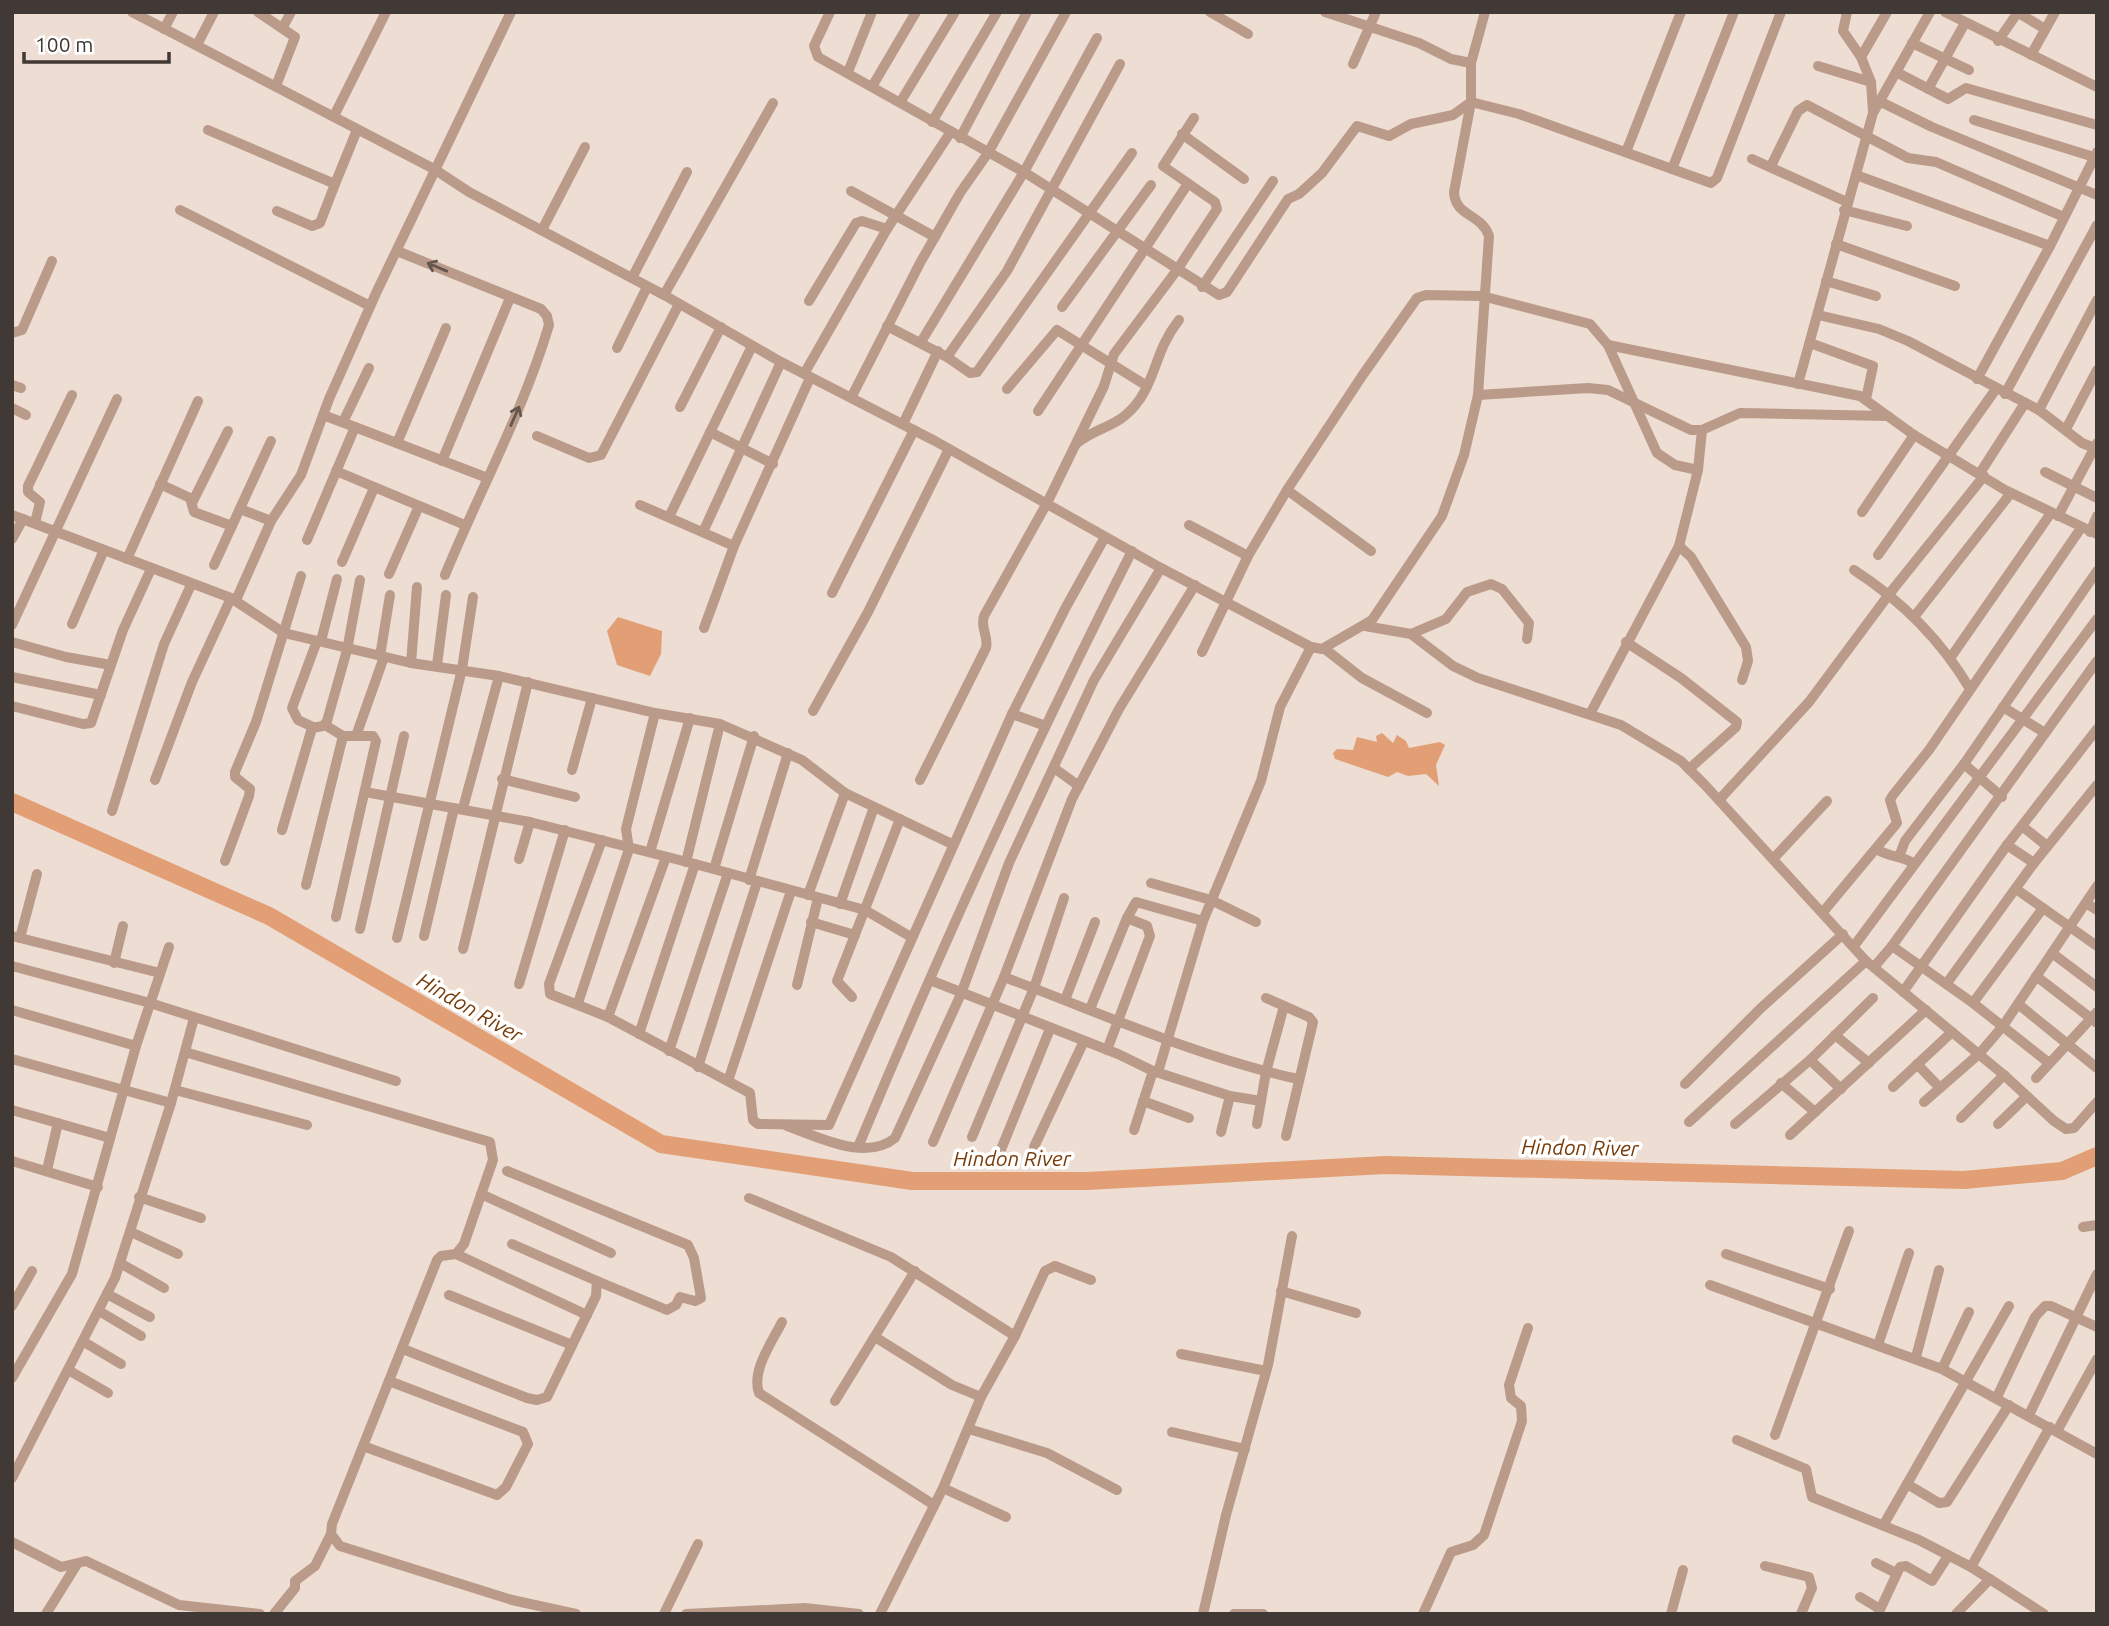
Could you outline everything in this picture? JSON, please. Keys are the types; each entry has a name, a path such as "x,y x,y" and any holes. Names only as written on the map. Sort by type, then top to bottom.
{"street":[{"path":"132,12 434,169 781,362 904,424 1226,603 1311,647 1325,649 1362,678 1427,713"},
{"path":"164,29 173,12"},
{"path":"197,46 214,12"},
{"path":"258,12 291,33 295,43 276,86"},
{"path":"283,27 291,12"},
{"path":"334,116 386,12"},
{"path":"155,780 192,682 271,522 301,475 323,415 370,306 511,12"},
{"path":"830,12 814,52 1091,212 1202,287 1219,295 1227,292 1288,199 1299,194 1322,173 1357,126 1389,136 1412,124 1453,115 1471,102 1519,114 1711,183 1717,178 1781,12"},
{"path":"848,72 872,12"},
{"path":"873,85 916,12"},
{"path":"901,101 955,12"},
{"path":"932,122 997,12"},
{"path":"704,628 734,546 773,464 807,376 887,229 955,135 1027,12"},
{"path":"852,396 935,237 988,153 1066,12"},
{"path":"1210,12 1248,34"},
{"path":"1325,12 1419,43 1451,59 1472,62"},
{"path":"1353,64 1376,12"},
{"path":"1325,649 1365,626 1442,516 1468,441 1478,395 1482,296 1489,236 1480,220 1461,212 1454,203 1471,102 1472,62 1485,12"},
{"path":"1626,152 1682,12"},
{"path":"1672,169 1734,12"},
{"path":"1847,12 1843,31 1861,57 1871,82 1873,113"},
{"path":"1861,57 1887,12"},
{"path":"1798,384 1873,113 1930,12"},
{"path":"1945,12 1998,41 2097,87"},
{"path":"1998,41 2017,12 2045,29"},
{"path":"2031,55 2055,12"},
{"path":"1928,89 1965,23"},
{"path":"921,342 1024,172 1097,38"},
{"path":"1912,43 1969,70"},
{"path":"904,424 943,354 1007,271 1120,64"},
{"path":"1818,66 1871,82"},
{"path":"1896,72 1951,99 1966,88 2097,125"},
{"path":"1879,101 1932,127 2097,195"},
{"path":"664,295 773,103"},
{"path":"1771,166 1798,111 1804,105 1811,106 1908,158 1936,162 2063,217"},
{"path":"920,780 986,648 987,638 982,630 984,616 1047,503 1120,344 1177,270 1217,206 1163,166 1194,118"},
{"path":"1974,120 2095,155 2050,246 1978,379"},
{"path":"208,130 335,184"},
{"path":"277,211 312,226 320,223 357,130"},
{"path":"1182,134 1244,179"},
{"path":"542,230 585,147"},
{"path":"887,326 943,354 970,373 979,370 1132,153"},
{"path":"1752,159 1846,205 1907,226"},
{"path":"632,278 687,172"},
{"path":"1856,175 2050,246"},
{"path":"1202,287 1273,181"},
{"path":"1062,307 1151,184"},
{"path":"1038,411 1187,185"},
{"path":"851,191 935,237"},
{"path":"180,210 370,306"},
{"path":"809,301 856,223 862,222 887,229"},
{"path":"1878,555 2001,391 2097,225"},
{"path":"1836,244 1955,286"},
{"path":"397,251 541,309 547,316 549,326 517,412 485,477 445,575"},
{"path":"12,333 22,330 52,261"},
{"path":"1826,281 1876,296"},
{"path":"617,348 647,287"},
{"path":"1202,652 1248,556 1287,490 1412,303 1426,295 1482,296 1590,324 1608,345 1657,453 1675,465 1698,470"},
{"path":"442,461 510,298"},
{"path":"2039,410 2097,300"},
{"path":"537,436 589,458 601,456 679,304"},
{"path":"1818,315 1893,334 2039,410 2096,447 2074,488 1951,657"},
{"path":"1074,446 1088,435 1112,426 1130,410 1147,386 1162,342 1179,320"},
{"path":"680,407 721,327"},
{"path":"397,443 446,328"},
{"path":"1007,389 1053,331 1061,332 1147,386"},
{"path":"1810,343 1872,366 1866,399"},
{"path":"1608,345 1843,391 1866,399 1914,435 2011,493 2090,531"},
{"path":"669,517 752,346"},
{"path":"703,532 781,362"},
{"path":"343,422 369,368"},
{"path":"2066,429 2097,370"},
{"path":"1478,395 1588,388 1608,390 1635,401 1682,427 1702,430 1740,413 1889,416"},
{"path":"34,523 40,502 28,492 28,486 72,395"},
{"path":"12,625 117,399"},
{"path":"127,559 198,401"},
{"path":"1719,800 1809,702 1982,475 2025,403"},
{"path":"12,408 26,415"},
{"path":"323,415 485,477"},
{"path":"307,540 355,427"},
{"path":"832,593 914,430"},
{"path":"1590,714 1679,546 1698,470 1702,430"},
{"path":"192,503 228,431"},
{"path":"710,432 773,464"},
{"path":"1862,512 1914,435"},
{"path":"214,565 271,441"},
{"path":"813,711 868,612 950,449"},
{"path":"337,471 465,525"},
{"path":"2045,472 2097,498"},
{"path":"160,484 186,495 194,512 232,526"},
{"path":"342,562 374,488"},
{"path":"1287,490 1371,551"},
{"path":"1914,617 2011,493"},
{"path":"640,505 734,546"},
{"path":"389,574 419,506"},
{"path":"240,509 271,522"},
{"path":"1823,912 1878,850 1897,824 1890,800 1893,795 2090,531 2097,516"},
{"path":"12,539 17,517 234,599 284,633 347,650 499,676 655,713 720,724 754,736 788,753 845,793 952,844"},
{"path":"1189,524 1248,556"},
{"path":"601,840 548,990 555,997 578,1003 608,1017 750,1093 753,1119 758,1124 799,1122 824,1126 833,1120 911,937 945,867 952,844 1012,714 1105,537"},
{"path":"1679,546 1691,557 1745,647 1748,661 1742,680"},
{"path":"72,624 104,550"},
{"path":"858,1147 1043,725 1132,551"},
{"path":"783,1124 858,1147 881,1147 895,1138 961,994 1009,863 1094,680 1161,568"},
{"path":"12,706 83,724 90,723 123,630 151,569"},
{"path":"1854,570 1890,593 1914,617 1951,657 1970,689"},
{"path":"1899,857 1905,841 1964,764 2097,571"},
{"path":"225,861 250,789 238,781 235,772 256,722 301,576"},
{"path":"336,917 376,738 343,736 325,725 313,727 298,720 292,708 319,641 337,579"},
{"path":"325,725 347,650 360,580"},
{"path":"112,811 164,644 191,584"},
{"path":"1411,634 1446,619 1467,592 1491,584 1502,589 1529,623 1527,639"},
{"path":"933,1142 1004,977 1054,843 1079,786 1119,709 1195,585"},
{"path":"411,663 417,587"},
{"path":"356,736 382,657 390,595"},
{"path":"437,665 446,595"},
{"path":"397,938 462,669 473,597"},
{"path":"1854,946 2097,619"},
{"path":"1365,626 1411,634 1453,666 1478,678 1635,731 1689,768 1870,964 2004,1075 2054,1121 2070,1129 2097,1102"},
{"path":"12,642 66,657 111,665"},
{"path":"1626,642 1681,678 1737,722 1736,727 1689,768"},
{"path":"1134,1130 1168,1039 1203,921 1261,781 1280,707 1311,647"},
{"path":"1689,1122 1892,946 2002,797 2097,661"},
{"path":"424,936 458,808 499,676"},
{"path":"12,677 101,695"},
{"path":"463,949 502,779 528,682"},
{"path":"572,770 592,698"},
{"path":"2003,707 2045,733"},
{"path":"578,1003 629,849 626,830 655,713"},
{"path":"1012,714 1043,725"},
{"path":"650,852 690,718"},
{"path":"639,1034 690,863 720,724"},
{"path":"282,830 313,727"},
{"path":"1903,992 2007,845 2097,729"},
{"path":"306,884 343,736"},
{"path":"360,929 404,736"},
{"path":"714,869 754,736"},
{"path":"698,1067 788,753"},
{"path":"1964,764 2002,797"},
{"path":"1054,768 1079,786"},
{"path":"502,779 575,797"},
{"path":"1947,983 2034,863 2096,786"},
{"path":"365,792 530,822 629,849 650,852 864,910 911,937"},
{"path":"797,985 811,922 813,897 845,793"},
{"path":"1774,858 1828,801"},
{"path":"840,904 874,807"},
{"path":"852,997 837,981 900,819"},
{"path":"519,859 530,822"},
{"path":"2022,826 2047,846"},
{"path":"519,985 565,830"},
{"path":"2007,845 2034,863"},
{"path":"1878,850 1914,864"},
{"path":"608,1017 666,857"},
{"path":"669,1051 728,873"},
{"path":"37,874 16,937 160,973"},
{"path":"1151,883 1211,900 1256,922"},
{"path":"1924,1102 1979,1054 2003,1026 2097,886"},
{"path":"2016,889 2097,946"},
{"path":"728,1081 791,891"},
{"path":"971,1137 1019,1017 1034,988 1064,898"},
{"path":"1090,1009 1132,905 1142,903 1203,921"},
{"path":"2086,903 2097,910"},
{"path":"1973,1003 2043,908"},
{"path":"1107,1050 1150,932 1147,926 1127,918"},
{"path":"811,922 855,935"},
{"path":"1065,1000 1095,922"},
{"path":"114,963 123,926"},
{"path":"1685,1084 1761,1008 1843,934"},
{"path":"1892,946 1947,983 2049,1063"},
{"path":"12,1378 16,1364 72,1274 136,1046 169,947"},
{"path":"2052,953 2097,987"},
{"path":"12,965 150,1003 396,1082"},
{"path":"2036,976 2095,1018 2036,1079"},
{"path":"1004,977 1168,1039 1266,1072 1298,1079"},
{"path":"930,980 1156,1072 1230,1096 1261,1101"},
{"path":"1266,998 1313,1022 1286,1136"},
{"path":"1735,1124 1810,1060 1872,998"},
{"path":"2018,1004 2097,1069"},
{"path":"1257,1124 1266,1072 1284,1006"},
{"path":"12,1010 136,1046"},
{"path":"1790,1135 1926,1010"},
{"path":"12,1478 70,1371 120,1263 175,1090 194,1018"},
{"path":"1000,1152 1051,1029"},
{"path":"1893,1087 1952,1032"},
{"path":"1835,1035 1869,1063"},
{"path":"1034,1147 1084,1041"},
{"path":"185,1052 490,1142 493,1150 481,1194 464,1244 456,1254"},
{"path":"12,1059 171,1103"},
{"path":"1810,1060 1840,1089"},
{"path":"1917,1065 1940,1088"},
{"path":"1961,1118 2004,1075"},
{"path":"1782,1083 1815,1112"},
{"path":"175,1090 307,1125"},
{"path":"1221,1132 1230,1096"},
{"path":"1998,1124 2026,1097"},
{"path":"1143,1101 1189,1118"},
{"path":"12,1110 110,1138"},
{"path":"47,1170 58,1123"},
{"path":"12,1161 98,1187"},
{"path":"507,1171 688,1245 694,1258 701,1298 695,1301 680,1297 676,1305 667,1310 512,1244"},
{"path":"481,1194 611,1253"},
{"path":"139,1198 201,1217"},
{"path":"749,1198 891,1257 1015,1336"},
{"path":"2083,1227 2097,1225"},
{"path":"1775,1435 1818,1323 1849,1231"},
{"path":"131,1232 178,1254"},
{"path":"1202,1614 1266,1371 1292,1236"},
{"path":"1878,1345 1909,1253"},
{"path":"274,1614 295,1588 295,1581 315,1566 331,1535 331,1524 441,1256 456,1254 587,1315"},
{"path":"1726,1254 1830,1289"},
{"path":"120,1263 164,1288"},
{"path":"880,1614 943,1488 981,1397 1015,1336 1048,1267 1055,1266 1091,1280"},
{"path":"1916,1357 1939,1270"},
{"path":"12,1306 32,1271"},
{"path":"835,1401 915,1271"},
{"path":"2029,1415 2097,1274"},
{"path":"403,1349 537,1400 547,1397 587,1315 598,1289 597,1281"},
{"path":"1710,1285 1942,1368 2096,1451"},
{"path":"1281,1291 1356,1313"},
{"path":"107,1294 150,1317"},
{"path":"449,1295 572,1345"},
{"path":"1884,1524 2009,1306"},
{"path":"1997,1397 2039,1310 2051,1306 2097,1327"},
{"path":"99,1311 141,1336"},
{"path":"1942,1368 1969,1312"},
{"path":"782,1322 761,1364 757,1387 759,1393 934,1505"},
{"path":"1423,1614 1451,1552 1473,1545 1484,1535 1522,1422 1521,1406 1511,1398 1509,1385 1528,1328"},
{"path":"875,1337 952,1385 981,1397"},
{"path":"84,1342 121,1364"},
{"path":"1181,1354 1266,1371"},
{"path":"1971,1567 2097,1359"},
{"path":"70,1371 108,1393"},
{"path":"363,1446 497,1495 506,1487 528,1444 523,1432 389,1381"},
{"path":"1907,1484 1940,1503 1947,1502 2009,1405"},
{"path":"969,1429 1046,1453 1117,1490"},
{"path":"1172,1432 1245,1449"},
{"path":"1737,1440 1806,1469 1812,1497 1884,1524 1971,1567 2044,1614"},
{"path":"943,1488 1006,1517"},
{"path":"331,1535 340,1545 512,1600 576,1614"},
{"path":"12,1542 61,1567 80,1561 93,1563 178,1605 205,1611 260,1614"},
{"path":"664,1614 698,1544"},
{"path":"1860,1597 1879,1612 1896,1573 1903,1566 1932,1581 1948,1556"},
{"path":"46,1614 80,1561"},
{"path":"1876,1563 1896,1573"},
{"path":"1765,1566 1809,1577 1812,1588 1801,1614"},
{"path":"1671,1614 1683,1570"},
{"path":"1956,1614 1990,1579"},
{"path":"686,1614 805,1608 859,1614"},
{"path":"1234,1614 1263,1614"}],"shaded area":[{"path":"618,617 662,631 661,654 650,676 617,665 607,631"},
{"path":"1382,733 1393,743 1397,735 1406,741 1409,748 1440,742 1445,745 1436,765 1439,786 1426,774 1408,776 1397,772 1388,777 1335,759 1333,753 1337,749 1353,750 1357,737 1377,742 1376,736"}],"waterway":[{"name":"Hindon River","path":"12,802 269,916 661,1144 912,1181 1087,1181 1385,1165 1964,1180 2062,1171 2097,1156"}]}
